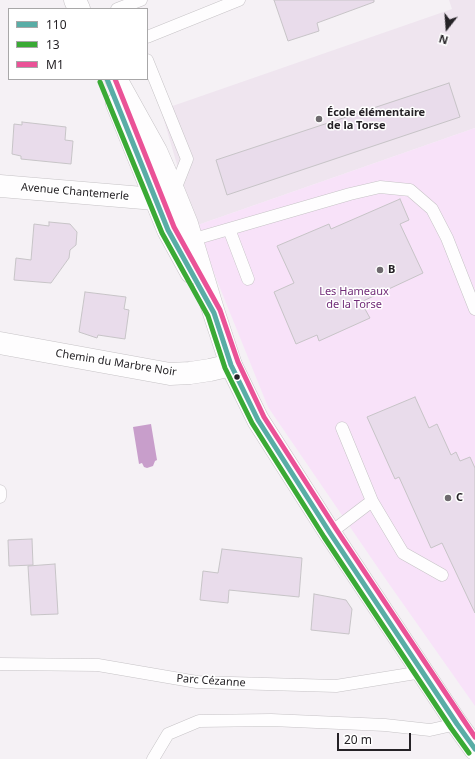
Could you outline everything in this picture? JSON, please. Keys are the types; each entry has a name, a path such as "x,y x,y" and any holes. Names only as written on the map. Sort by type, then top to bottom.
{"street":[{"path":"107,80 164,196 187,224 231,365 258,420 330,533 475,749"},
{"path":"117,80 156,150 168,230 214,313"},
{"name":"Avenue Chantemerle","path":"0,186 164,196"},
{"name":"Chemin du Marbre Noir","path":"0,343 170,374 190,373 231,365"}],"lane":[{"path":"120,8 141,0"},
{"path":"148,37 239,0"},
{"path":"148,62 187,159 164,196"},
{"path":"191,240 380,186 410,190 432,209 447,238 475,309"},
{"path":"229,229 248,279"},
{"path":"342,428 372,501 403,553 442,575"},
{"path":"0,491 0,498"},
{"path":"330,533 372,501"},
{"name":"Parc Cézanne","path":"0,664 98,666 197,682 336,686 422,672"},
{"path":"153,759 168,734 199,721 271,720 385,725 430,730 457,724"}],"shaded area":[{"name":"École élémentaire de la Torse","path":"449,0 475,0 475,128 195,226 161,110 452,9"},
{"path":"151,424 157,460 153,466 147,468 144,467 142,463 139,464 133,427"}],"green space":[{"name":"Les Hameaux de la Torse","path":"475,128 475,706 387,581 268,407 195,226"}],"building":[{"path":"274,0 374,0 374,2 317,23 319,31 288,41"},
{"name":"École élémentaire de la Torse","path":"449,83 460,117 227,195 216,160"},
{"path":"22,122 66,127 65,140 73,141 71,164 21,159 21,156 12,154 14,124 22,125"},
{"name":"B","path":"400,199 409,220 400,224 423,273 361,302 370,318 319,341 317,335 296,344 274,292 294,283 277,246 329,224 331,229"},
{"path":"49,222 70,224 77,232 76,245 70,250 69,258 51,283 14,280 16,258 31,260 34,224 49,226"},
{"path":"85,292 126,297 124,309 129,310 125,339 98,335 97,338 79,332"},
{"name":"C","path":"415,397 429,428 437,424 451,455 456,452 460,461 470,457 475,468 475,613 442,543 431,548 399,477 395,479 367,417"},
{"path":"32,539 33,565 9,566 8,540"},
{"path":"222,549 302,558 299,597 229,590 228,603 200,600 203,571 218,573"},
{"path":"55,564 58,614 31,615 28,566"},
{"path":"314,594 346,600 352,609 349,634 311,630"}],"transit line":[{"name":"110","path":"107,80 168,230 214,313 231,365 258,420 330,533 475,749"},
{"name":"M1","path":"115,80 174,227 220,310 238,362 264,417 336,529 475,737"},
{"name":"13","path":"100,82 162,233 208,316 225,368 252,423 324,537 469,753"}],"place":[{"name":"École élémentaire de la Torse","path":"319,119"},
{"name":"B","path":"380,270"},
{"name":"C","path":"448,498"}]}
